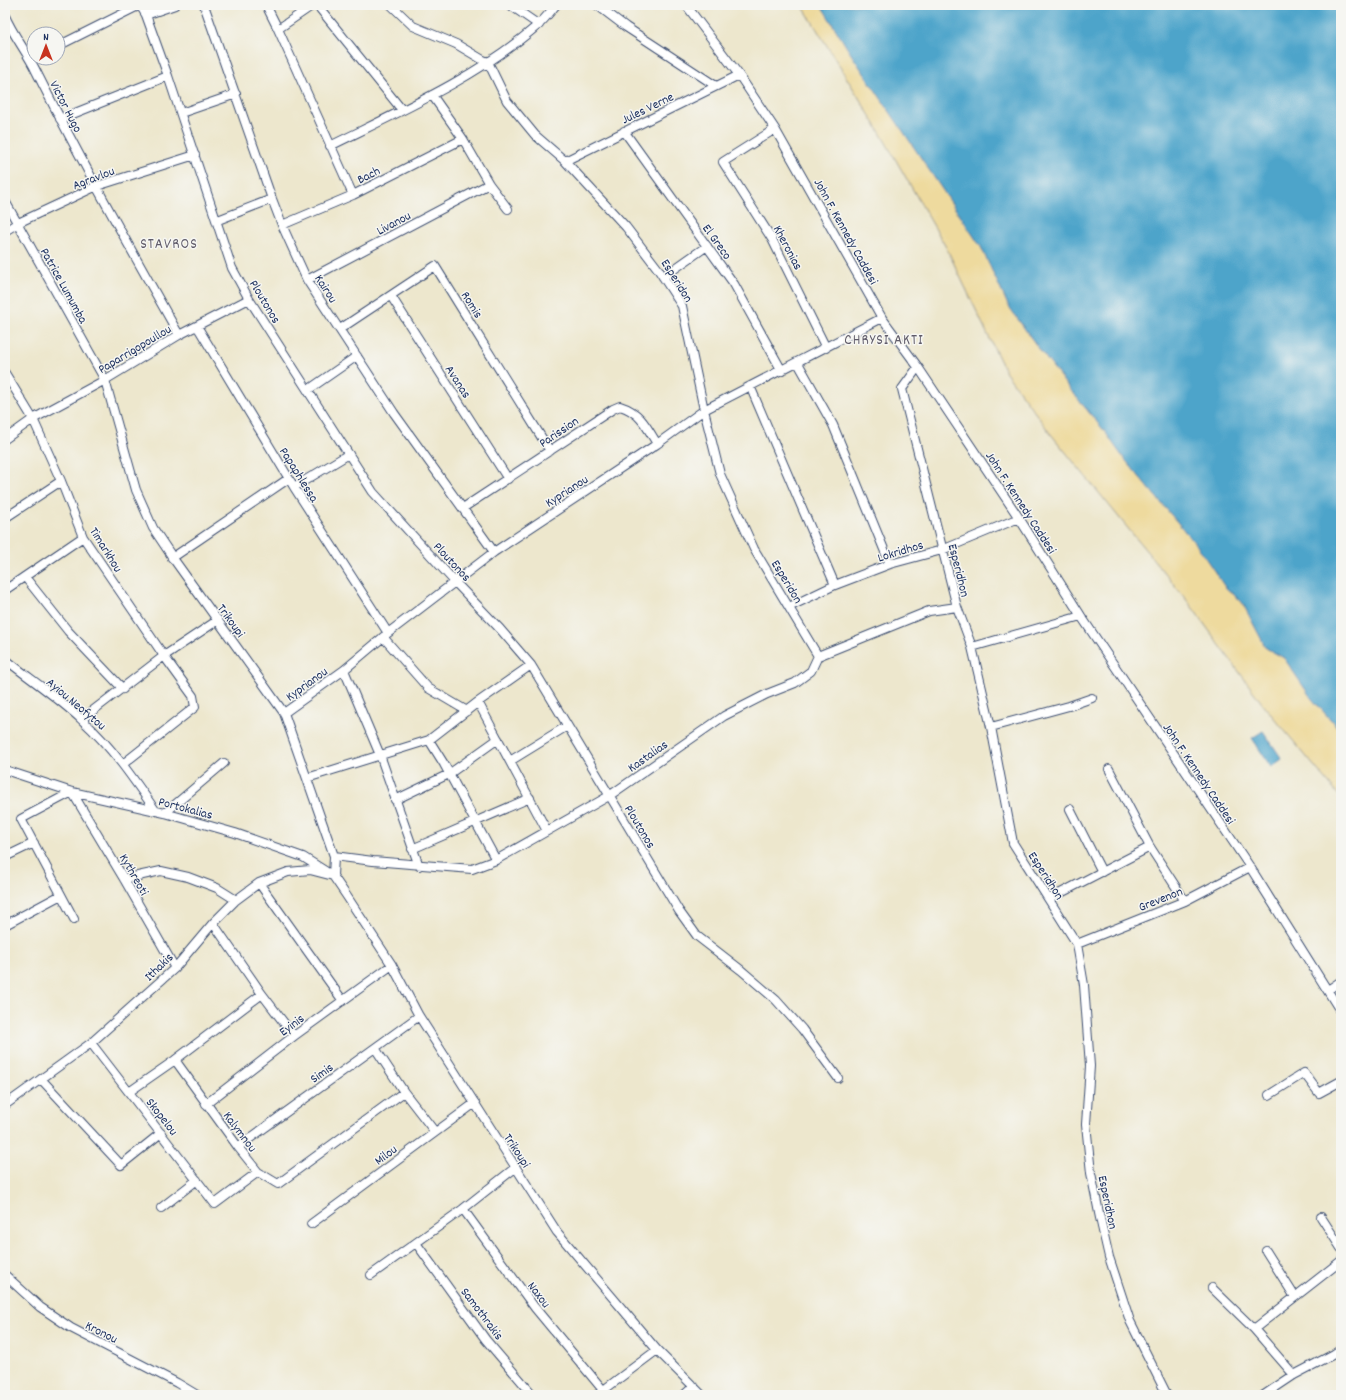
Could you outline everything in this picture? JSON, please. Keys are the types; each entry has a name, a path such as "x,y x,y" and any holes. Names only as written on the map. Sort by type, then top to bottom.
{"street":[{"name":"Ploutonos","path":"140,5 146,15 181,113 218,220 232,268 249,299 373,492 454,581 500,628 530,665 679,911 697,936 776,1000 802,1029 838,1078"},
{"path":"66,42 140,5"},
{"path":"146,15 174,5"},
{"name":"Kairou","path":"204,5 272,199 307,280 394,413 494,552"},
{"path":"266,5 353,195"},
{"path":"278,29 313,5"},
{"path":"317,5 402,110"},
{"path":"391,5 413,26 456,44 488,62"},
{"path":"510,5 539,25"},
{"path":"330,146 432,95 488,62 539,25 556,5"},
{"path":"597,5 626,27 716,86"},
{"name":"John F. Kennedy Caddesi","path":"686,5 739,75 775,129 882,318 918,367 1019,518 1081,616 1250,867 1341,1012"},
{"name":"Victor Hugo","path":"5,16 8,24 26,50"},
{"name":"Esperidon","path":"488,62 507,101 536,135 565,161 626,227 663,277 682,306 704,410 720,474 754,548 818,656"},
{"name":"Victor Hugo","path":"35,66 60,119 178,335"},
{"name":"Jules Verne","path":"565,161 739,75"},
{"path":"60,119 168,76"},
{"path":"181,113 236,94"},
{"path":"432,95 463,139 490,184 508,209"},
{"name":"Kheronias","path":"775,129 722,162 772,239 826,348"},
{"name":"El Greco","path":"624,132 734,284 782,371"},
{"name":"Bach","path":"282,225 353,195 463,139"},
{"name":"Agravlou","path":"5,231 96,186 195,155"},
{"name":"Livanou","path":"307,280 490,184"},
{"path":"218,220 272,199"},
{"name":"Patrice Lumumba","path":"5,201 105,380"},
{"path":"663,277 707,246"},
{"name":"Romis","path":"340,330 435,266 550,451"},
{"name":"Avanas","path":"391,296 508,479"},
{"name":"Paparrigopoullou","path":"5,439 33,419 105,380 178,335 249,299"},
{"name":"Kyprianou","path":"284,713 344,670 385,635 494,552 657,444 704,410 798,363 882,318"},
{"name":"Papaphlessa","path":"197,326 288,479 385,635 428,688 467,711"},
{"path":"308,390 357,356"},
{"path":"798,363 833,425 890,564"},
{"name":"Esperidhon","path":"918,367 902,388 957,607 972,647 991,727 1013,843 1077,944 1084,985 1090,1066 1086,1124 1091,1173 1109,1257 1130,1322 1167,1395"},
{"name":"Timarkhou","path":"5,373 33,419 61,481 83,537 193,696 195,707 123,764"},
{"name":"Trikoupi","path":"105,380 136,490 153,528 172,558 284,713 334,856 332,876"},
{"path":"750,386 835,585"},
{"name":"Parission","path":"463,508 612,409 620,406 631,409 644,422 657,444"},
{"path":"294,487 349,454"},
{"path":"172,558 288,479"},
{"path":"5,518 61,481"},
{"name":"Lokridhos","path":"789,607 835,585 890,564 942,550 1019,518"},
{"path":"5,590 83,537"},
{"path":"25,576 68,631 122,689"},
{"path":"818,656 929,611 957,607"},
{"path":"972,647 1081,616"},
{"path":"82,719 164,656 218,620"},
{"name":"Kastalias","path":"334,856 373,862 472,869 496,860 609,796 724,716 795,682 810,671 818,656"},
{"name":"Ayiou Neofytou","path":"5,659 82,719 123,764 155,810"},
{"path":"307,778 429,740 478,702 530,665"},
{"path":"344,670 380,755 419,866"},
{"path":"991,727 1069,706 1092,698"},
{"path":"478,702 547,831"},
{"path":"510,761 567,726"},
{"path":"395,800 449,774 498,739"},
{"path":"429,740 496,860"},
{"path":"166,812 224,763"},
{"path":"1109,769 1150,847 1185,901"},
{"name":"Portokalias","path":"5,770 72,792 166,812 235,833 303,857 332,876 346,894"},
{"path":"72,792 21,819 74,918"},
{"name":"Kythreoti","path":"72,792 175,968"},
{"path":"412,849 530,798"},
{"path":"1070,809 1102,872"},
{"path":"5,857 34,843"},
{"path":"1049,899 1150,847"},
{"name":"Grevenon","path":"1077,944 1185,901 1250,867"},
{"name":"Ithakis","path":"5,1105 91,1043 175,968 213,923 236,900 259,883 288,872 310,870 332,876"},
{"path":"124,879 161,871 188,877 217,888 236,900"},
{"path":"259,883 342,1000"},
{"name":"Trikoupi","path":"346,894 392,965 419,1016 557,1232 657,1350 702,1395"},
{"path":"5,925 61,895"},
{"path":"213,923 262,994 294,1036"},
{"name":"Eyinis","path":"206,1104 342,1000 392,965"},
{"path":"1328,990 1341,981"},
{"path":"130,1092 262,994"},
{"name":"Simis","path":"238,1147 419,1016"},
{"name":"Skopelou","path":"91,1043 215,1204 258,1172"},
{"path":"375,1048 404,1092 435,1132"},
{"name":"Kalymnou","path":"175,1060 206,1104 258,1172"},
{"path":"1269,1095 1304,1074 1319,1092 1341,1081"},
{"path":"41,1079 121,1165 161,1133"},
{"path":"258,1172 278,1184 404,1092"},
{"name":"Milou","path":"311,1224 475,1103"},
{"path":"372,1275 463,1209 515,1168"},
{"path":"162,1208 197,1180"},
{"name":"Naxou","path":"463,1209 535,1308 600,1393"},
{"path":"1321,1217 1341,1248"},
{"name":"Samothrakis","path":"416,1243 486,1340 533,1395"},
{"path":"1266,1251 1295,1297"},
{"path":"1254,1329 1341,1261"},
{"name":"Kronou","path":"5,1275 40,1307 70,1328 178,1383 197,1395"},
{"path":"1212,1288 1254,1329 1294,1374"},
{"path":"1264,1395 1294,1374 1341,1349"},
{"path":"600,1393 657,1350"},
{"path":"684,1395 694,1386"}],"sand":[{"path":"802,5 821,5 849,51 981,247 1008,305 1034,342 1064,382 1106,433 1122,456 1198,547 1225,587 1242,602 1266,648 1284,658 1312,699 1341,731 1341,798 1264,706 1189,603 1050,433 1006,373 947,249 878,129"}],"water":[{"path":"821,5 1341,5 1341,731 1312,699 1284,658 1266,648 1242,602 1225,587 1198,547 1122,456 1106,433 1064,382 1034,342 1008,305 981,247 849,51"},
{"path":"1263,731 1282,759 1271,767 1252,738"}],"district":[{"name":"STAVROS","path":"169,243"},
{"name":"CHRYSI AKTI","path":"884,339"}]}
